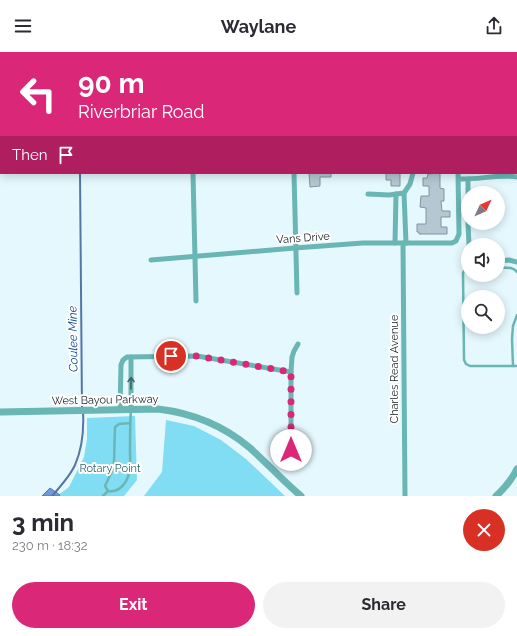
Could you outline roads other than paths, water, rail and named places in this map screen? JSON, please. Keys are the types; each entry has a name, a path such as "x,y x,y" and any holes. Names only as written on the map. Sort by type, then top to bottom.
{"street":[{"path":"193,174 196,302"},
{"path":"294,174 297,293"},
{"path":"368,194 404,193 410,184 413,174"},
{"path":"458,174 459,179 501,176 517,177"},
{"name":"Vans Drive","path":"151,260 363,243 452,243 456,241 459,234 459,179"},
{"path":"468,179 468,186"},
{"name":"Charles Read Avenue","path":"404,193 405,496"},
{"path":"395,243 396,194"},
{"path":"505,260 517,262"},
{"path":"291,450 291,372 292,357 298,344"},
{"path":"120,410 121,365 123,360 127,357 197,356 291,372"},
{"path":"131,357 131,409"},
{"name":"West Bayou Parkway","path":"0,412 158,409 204,419 224,429 249,448 290,488 301,496"},
{"path":"496,496 507,484 517,469"}],"lane":[{"path":"505,268 512,268 517,272"},
{"path":"463,282 464,360 466,364 470,366 517,366"},
{"path":"513,366 513,326 517,315"},
{"path":"108,491 114,492 122,486 130,473 131,409"},
{"path":"108,491 106,486 113,470 114,462 115,427 119,424 130,423"},
{"path":"103,496 108,491"}],"waterway":[{"name":"Coulee Mine","path":"80,174 82,408"},
{"name":"Coulee Mine","path":"52,496 65,481 75,465 82,439 83,412"}],"park label":[{"name":"Rotary Point","path":"110,468"}]}
